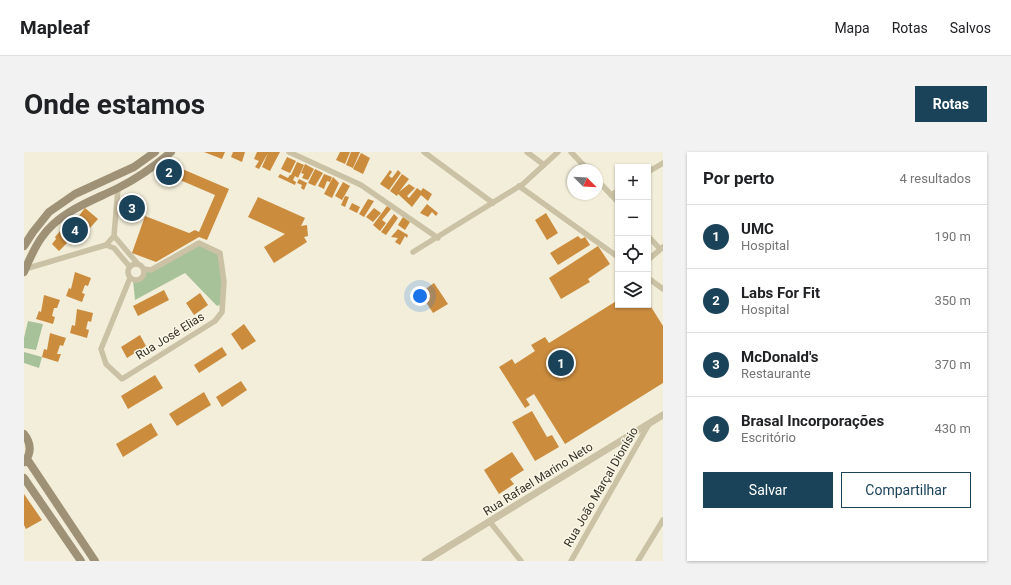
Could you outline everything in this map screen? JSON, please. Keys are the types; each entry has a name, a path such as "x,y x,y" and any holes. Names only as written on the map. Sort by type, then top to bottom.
{"main road":[{"path":"24,246 49,212 75,194 134,167 156,152"},
{"path":"25,271 43,236 57,222 85,202 118,188 150,170 172,152"},
{"path":"24,434 30,445 25,461 95,561"},
{"path":"24,478 81,561"}],"street":[{"path":"289,152 361,185 438,238"},
{"path":"424,152 493,203"},
{"path":"527,152 544,164"},
{"path":"414,252 519,186 558,152"},
{"path":"570,152 582,164"},
{"path":"651,170 663,163"},
{"path":"519,186 615,255"},
{"path":"603,186 616,200"},
{"path":"25,271 106,245 114,236 118,188"},
{"path":"114,236 144,269 144,275 141,279 135,280 130,278 128,273 130,267"},
{"path":"651,239 661,248 651,257"},
{"name":"Rua José Elias","path":"130,278 101,349 106,364 122,379 215,321 222,312 224,282 220,253 199,243 151,270 144,269"},
{"path":"106,245 114,248 130,267"},
{"path":"130,267 138,264"},
{"path":"651,280 663,289"},
{"name":"Rua Rafael Marino Neto","path":"425,561 663,416"},
{"name":"Rua João Marçal Dionísio","path":"571,561 650,424"},
{"path":"638,561 663,520"},
{"path":"490,522 521,561"}],"green space":[{"path":"199,243 220,253 224,282 222,304 217,306 185,273 135,300 133,280 138,280 143,277 144,269 151,270"},
{"path":"28,321 43,324 36,350 24,348 24,338"},
{"path":"24,352 42,357 39,368 24,363"}],"building":[{"path":"204,152 225,152 222,159"},
{"path":"233,152 245,152 242,162 231,157"},
{"path":"257,152 280,152 270,171 262,167 268,153 259,169 255,167 259,161 254,159"},
{"path":"340,152 350,152 345,164 336,160"},
{"path":"351,152 360,152 353,168 346,165"},
{"path":"361,153 370,158 363,174 353,169"},
{"path":"287,157 296,161 290,173 281,169"},
{"path":"297,162 304,165 298,178 295,176 293,180 296,182 295,185 278,177 280,174 288,178"},
{"path":"305,164 314,169 308,180 302,178 304,174 301,173"},
{"path":"173,165 229,189 207,240 199,237 156,262 132,253 145,216 189,233 195,230 199,232 215,195 180,180 179,183 167,178"},
{"path":"315,169 323,173 315,186 308,183"},
{"path":"390,170 392,172 389,176 392,178 398,170 401,173 389,190 380,184"},
{"path":"324,174 332,177 330,182 327,181 324,189 318,186"},
{"path":"402,174 409,179 399,192 409,184 415,188 407,196 409,198 417,188 421,191 423,188 432,194 428,201 421,195 412,207 398,194 397,196 390,191"},
{"path":"333,177 339,183 332,198 324,194"},
{"path":"299,179 307,183 304,190 301,188 302,185 297,183"},
{"path":"343,182 350,186 342,200 335,196"},
{"path":"128,196 138,197 136,219 126,219"},
{"path":"345,196 349,197 345,207 341,205"},
{"path":"258,197 305,218 301,226 307,225 308,236 304,237 307,242 274,263 264,247 285,234 248,217"},
{"path":"368,199 374,201 364,217 359,214"},
{"path":"352,203 360,207 357,213 349,209"},
{"path":"427,204 438,213 436,216 432,212 428,217 420,213"},
{"path":"387,206 391,209 382,220 386,223 380,231 373,225"},
{"path":"85,208 98,219 89,229 87,228 85,230 89,233 79,244 72,238 59,251 52,244 56,239 55,237 61,230 63,232 66,227 71,226"},
{"path":"374,208 381,213 373,222 366,217"},
{"path":"546,213 558,233 547,240 535,220"},
{"path":"394,214 398,218 386,235 381,232"},
{"path":"403,217 410,222 405,230 398,225"},
{"path":"398,229 408,235 407,238 405,236 400,245 395,242 398,238 391,237"},
{"path":"578,236 581,239 585,237 590,245 558,265 550,253"},
{"path":"598,246 610,264 588,279 590,282 561,299 549,278"},
{"path":"75,272 91,278 88,286 85,285 82,293 85,294 82,302 66,296 69,288 71,289"},
{"path":"434,283 448,304 433,313 420,293"},
{"path":"164,290 169,300 138,316 133,306"},
{"path":"200,293 208,305 194,315 186,303"},
{"path":"44,295 60,300 57,308 54,308 52,316 55,317 53,324 36,319 39,311 41,312"},
{"path":"615,302 615,308 651,307 663,326 663,383 565,444 534,394 526,399 530,405 525,408 499,367 512,359 515,364 535,351 531,345 545,337 549,343"},
{"path":"77,309 93,313 91,322 88,321 86,329 89,330 87,338 70,333 72,325 75,326"},
{"path":"244,324 256,341 242,350 231,334"},
{"path":"50,333 66,338 63,346 60,345 57,354 61,354 58,362 42,357 44,349 47,350"},
{"path":"140,335 146,346 127,358 121,347"},
{"path":"222,347 227,355 199,373 194,365"},
{"path":"155,375 163,388 128,409 121,396"},
{"path":"241,381 247,390 222,407 216,397"},
{"path":"204,392 211,405 177,426 169,414"},
{"path":"532,411 547,437 552,435 559,447 535,461 512,422"},
{"path":"151,423 158,435 123,457 116,444"},
{"path":"512,452 524,470 510,479 514,484 499,494 484,470"},
{"path":"24,494 42,520 26,529 24,525"}],"place":[{"name":"Labs For Fit","path":"169,172"},
{"name":"McDonald's","path":"132,208"},
{"name":"Brasal Incorporações","path":"75,230"},
{"name":"UMC","path":"561,363"}]}
